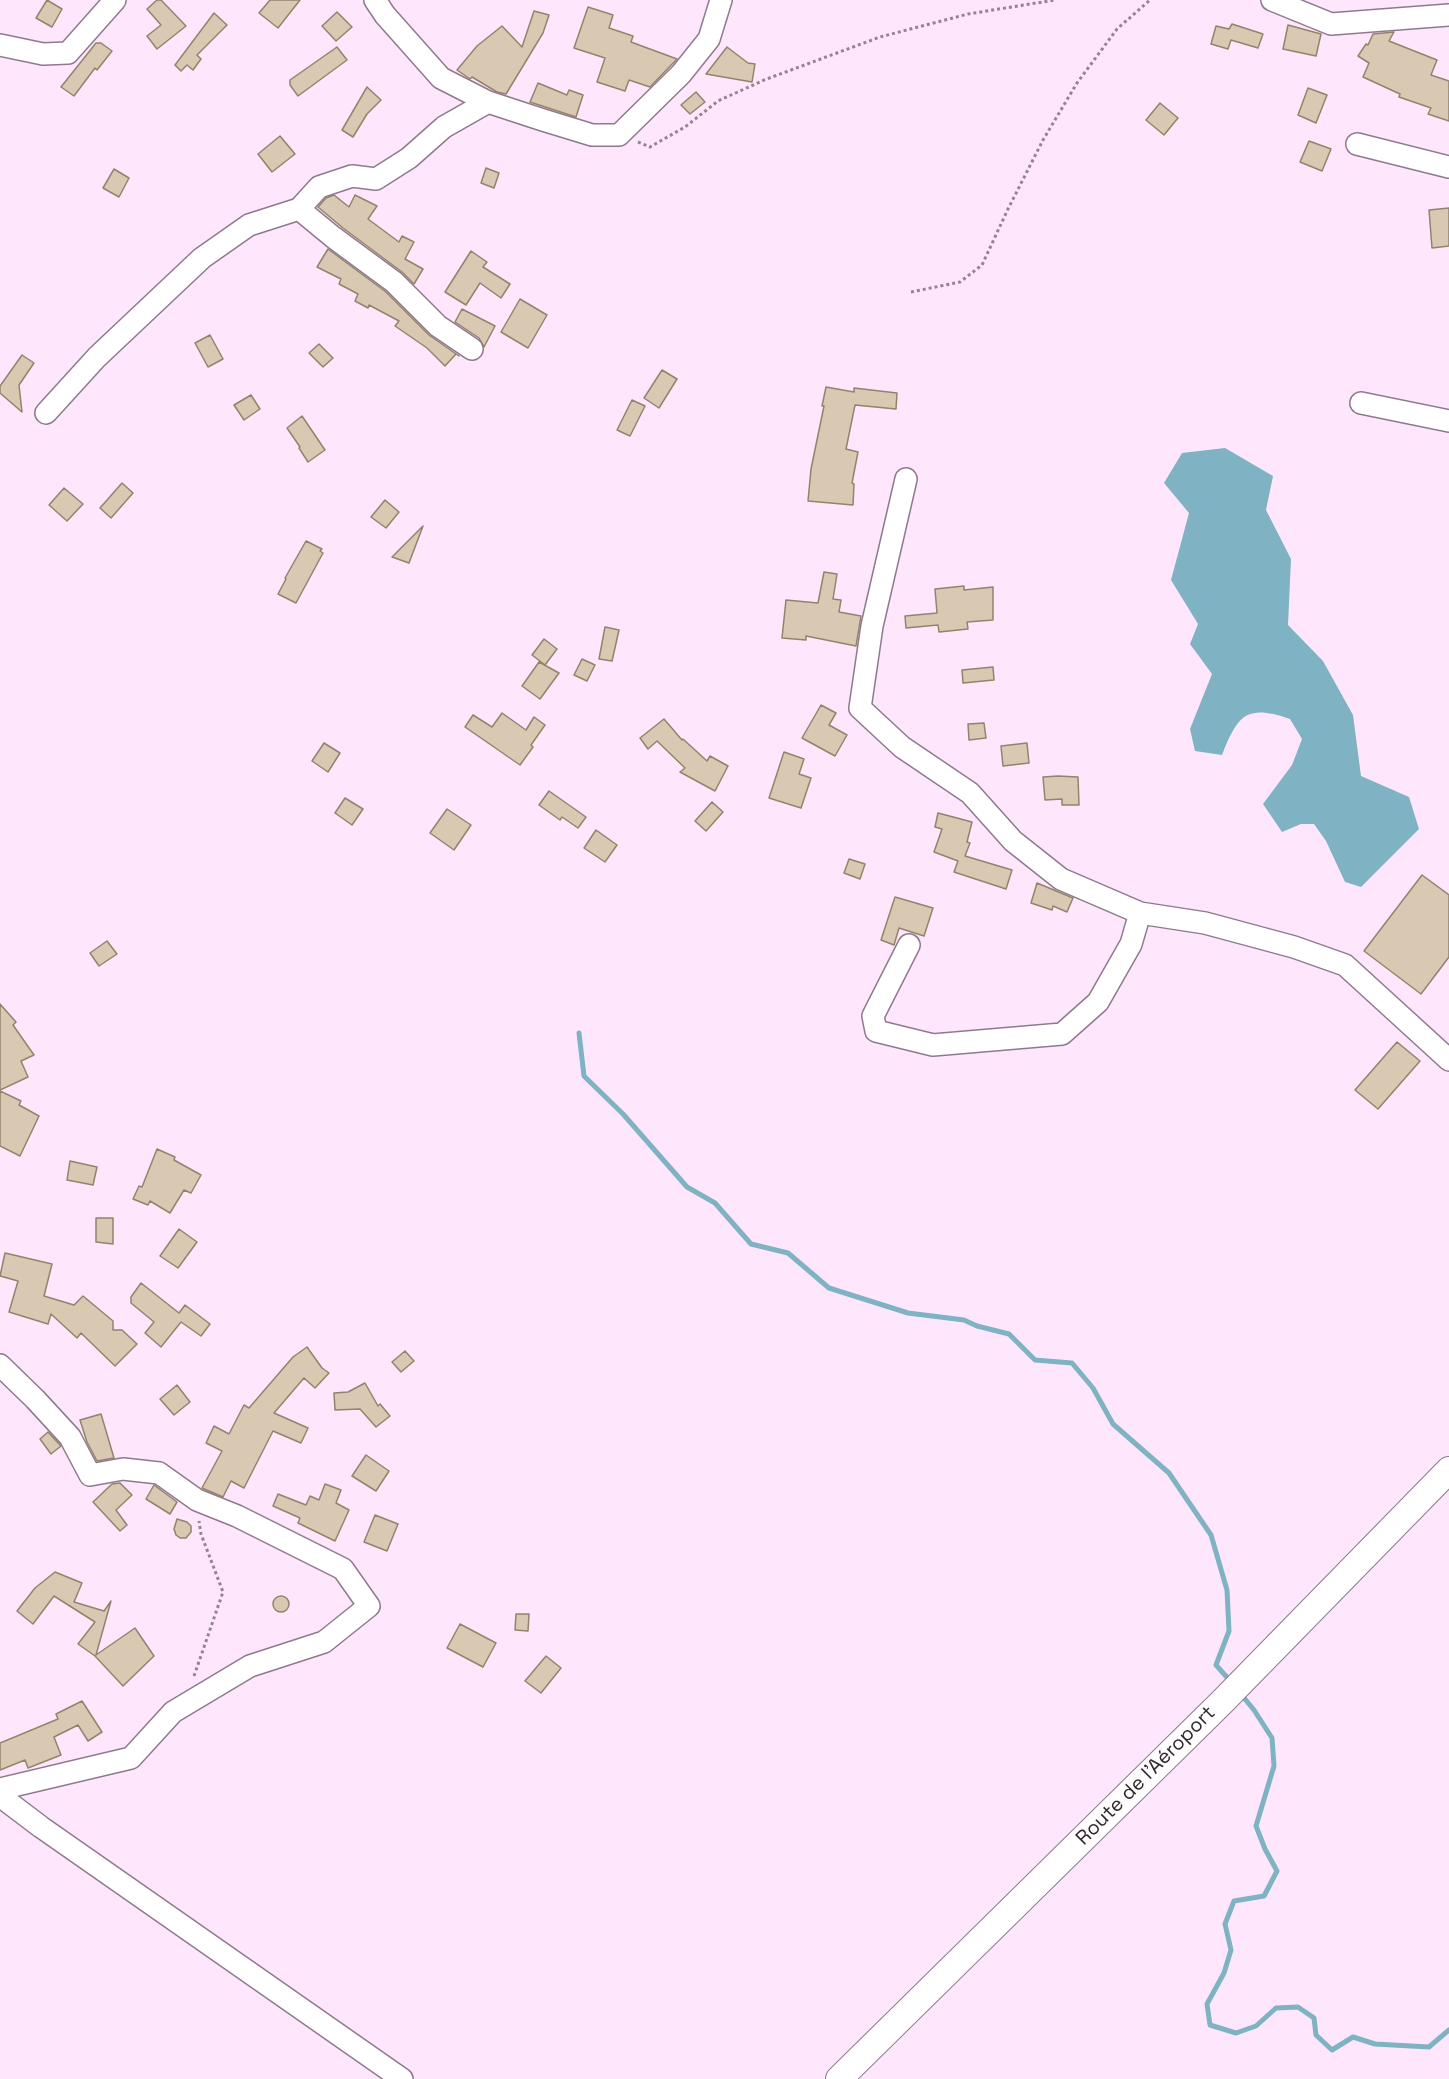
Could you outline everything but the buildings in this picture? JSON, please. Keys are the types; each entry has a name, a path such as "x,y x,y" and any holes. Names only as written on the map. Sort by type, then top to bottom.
{"main road":[{"name":"Route de l'Aéroport","path":"839,2079 1222,1702 1449,1470"}],"street":[{"path":"0,45 43,54 68,53 115,0"},
{"path":"375,0 385,15 441,78 488,102 592,135 619,135 681,74 708,39 721,0"},
{"path":"1272,0 1331,24 1449,15"},
{"path":"1392,20 1402,0"},
{"path":"46,413 97,357 202,258 249,225 299,209 318,187 351,176 376,179 409,158 444,127 488,102"},
{"path":"1357,144 1449,167"},
{"path":"299,209 394,282 438,326 472,349"},
{"path":"1361,403 1449,421"},
{"path":"906,479 872,626 860,708 902,747 970,793 1013,841 1061,879 1140,913 1205,923 1294,947 1346,965 1449,1060"},
{"path":"909,945 873,1016 876,1031 933,1045 1062,1034 1098,1002 1131,944 1140,913"},
{"path":"0,1365 70,1437 90,1475 123,1469 159,1473 197,1500 237,1516 343,1569 369,1606 324,1642 250,1666 173,1712 131,1758 0,1789"},
{"path":"0,1796 402,2079"}],"path":[{"path":"619,135 650,147 685,127 718,101 764,80 879,37 968,14 1055,0"},
{"path":"911,292 960,282 982,265 1043,140 1077,83 1117,29 1149,0"},
{"path":"184,1706 223,1592 201,1534 197,1500"}],"water":[{"path":"1225,448 1273,476 1266,510 1291,559 1288,625 1323,661 1353,715 1361,776 1409,797 1419,829 1361,887 1345,882 1326,841 1314,824 1301,824 1282,832 1263,804 1292,765 1302,739 1290,719 1253,713 1246,716 1233,730 1222,755 1195,751 1190,729 1212,674 1190,644 1198,624 1171,580 1189,513 1164,483 1182,453"}],"waterway":[{"path":"579,1033 584,1076 623,1114 687,1187 715,1203 751,1244 788,1253 829,1288 908,1313 964,1320 977,1326 1009,1334 1035,1360 1072,1363 1093,1388 1113,1424 1169,1473 1211,1535 1227,1590 1229,1631 1216,1665 1232,1683"},
{"path":"1240,1693 1272,1738 1274,1766 1256,1826 1277,1871 1264,1896 1234,1901 1225,1924 1231,1950 1224,1973 1207,2004 1210,2025 1236,2033 1256,2026 1276,2008 1298,2007 1314,2018 1316,2035 1332,2050 1353,2037 1375,2044 1429,2047 1449,2030"}]}
